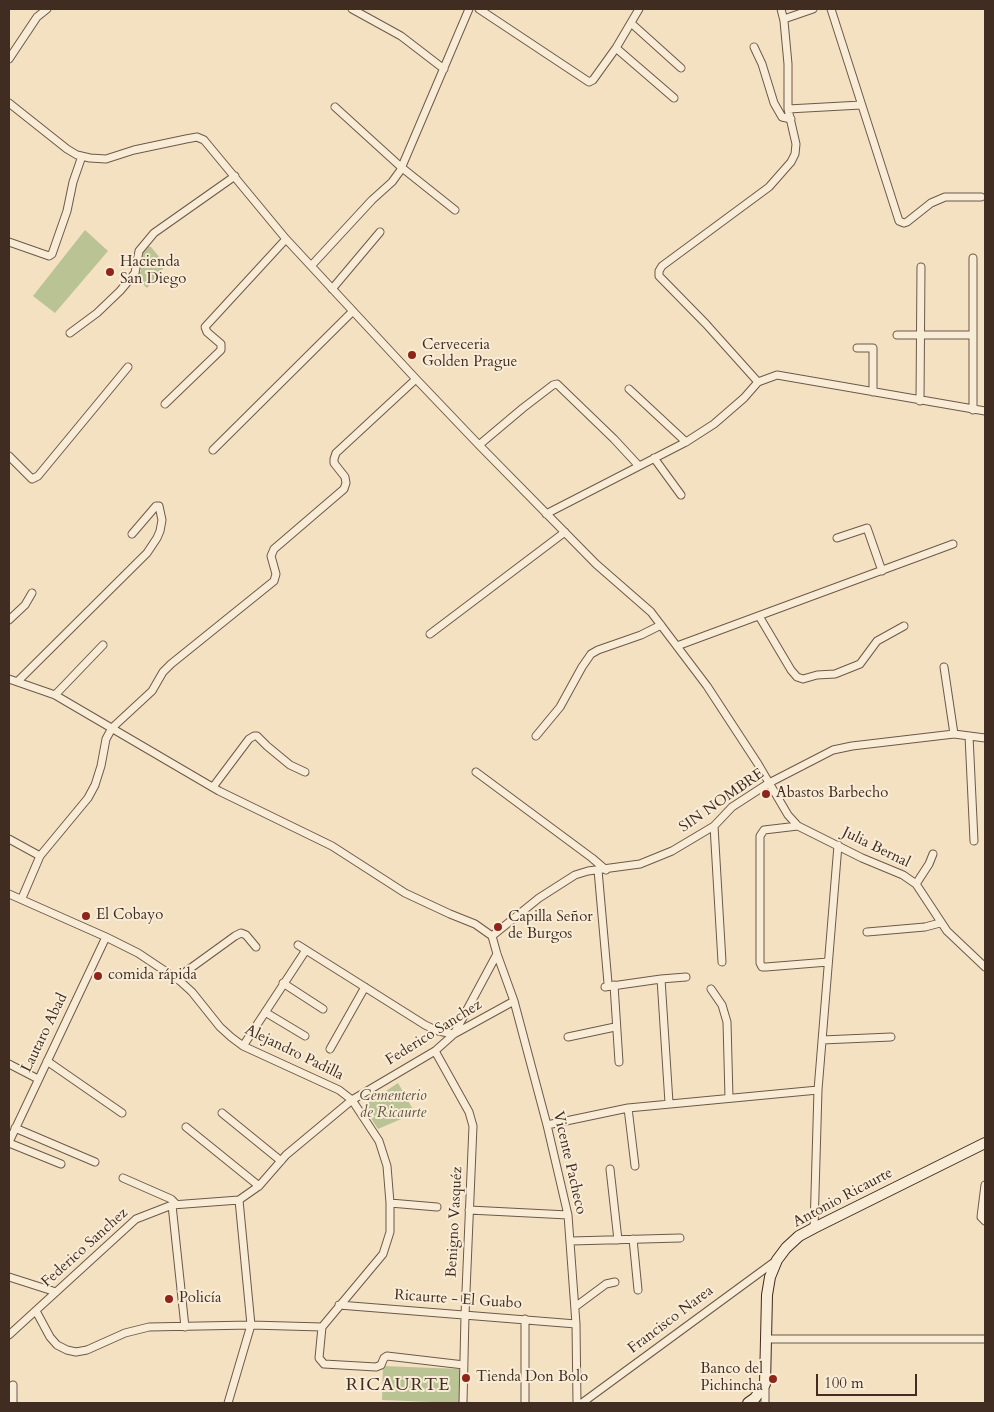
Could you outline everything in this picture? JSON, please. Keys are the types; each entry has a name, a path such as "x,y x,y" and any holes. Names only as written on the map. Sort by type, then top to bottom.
{"main road":[{"name":"Antonio Ricaurte","path":"765,1384 767,1295 770,1277 777,1260 786,1248 799,1236 814,1228 985,1143"},
{"path":"748,1403 755,1398 765,1384"}],"street":[{"path":"352,9 401,36 444,69"},
{"path":"311,266 372,200 392,182 402,167 469,9"},
{"path":"480,9 589,82 593,80 616,48 639,9"},
{"path":"758,382 660,276 659,271 662,266 769,188 791,162 795,154 796,144 788,109 788,64 784,19 781,9"},
{"path":"784,19 814,9"},
{"path":"831,9 860,105 899,221 906,222 931,203 945,197 981,197"},
{"path":"9,57 42,10"},
{"path":"631,23 681,68"},
{"path":"754,47 762,64 774,102 782,117 791,119"},
{"path":"616,48 674,98"},
{"path":"9,104 67,149 76,155 82,156 73,182 67,211 52,254 49,256 9,242"},
{"path":"788,109 860,105"},
{"path":"335,107 402,167 455,210"},
{"name":"Julia Bernal","path":"82,156 106,159 134,150 197,137 204,140 286,239 416,379 596,564 652,612 717,701 770,783 788,815 798,826 862,858 904,876 916,884 940,923 985,967"},
{"path":"70,333 97,313 120,291 134,273 139,251 154,233 235,176"},
{"path":"332,289 380,232"},
{"path":"165,404 221,350 221,344 207,332 206,327 286,239"},
{"path":"973,258 973,410"},
{"path":"920,401 921,267"},
{"path":"213,450 353,311"},
{"path":"897,335 972,335"},
{"path":"857,348 873,348 873,392"},
{"path":"9,456 32,479 38,476 128,367"},
{"path":"546,514 686,442 714,424 744,398 758,382 777,376 985,411"},
{"path":"22,898 40,856 88,798 98,775 106,739 112,728 152,691 163,672 274,581 276,574 271,556 274,549 344,489 345,477 334,463 336,453 416,379"},
{"path":"479,445 523,408 557,384 639,466"},
{"path":"629,389 686,442"},
{"path":"654,458 681,495"},
{"path":"18,681 147,552 160,531 162,520 159,506 156,506 132,534"},
{"path":"837,538 867,528 882,571"},
{"path":"430,634 565,532"},
{"path":"678,646 953,544"},
{"path":"9,620 25,605 32,593"},
{"path":"759,616 792,670 797,677 802,679 817,675 835,674 860,664 877,641 904,626"},
{"path":"536,736 560,707 591,654 641,635 661,625"},
{"path":"55,695 103,644"},
{"path":"944,667 954,734"},
{"path":"9,679 55,695 213,787 332,846 405,893 475,924 492,936"},
{"name":"SIN NOMBRE","path":"492,936 560,883 575,875 640,864 672,851 714,826 732,807 770,783 833,750 954,734 985,738"},
{"path":"213,787 249,739 254,736 257,736 290,765 305,772"},
{"path":"969,736 974,841"},
{"path":"476,772 592,858 602,870 609,985 616,1027 618,1062"},
{"path":"714,826 722,962"},
{"path":"798,826 764,830 760,836 760,963 762,967 766,967 828,962"},
{"path":"9,839 40,856"},
{"path":"814,1228 818,1090 838,845"},
{"path":"916,884 933,854"},
{"name":"Alejandro Padilla","path":"9,894 22,898 138,953 177,978 192,992 231,1038 243,1046 339,1090 352,1100 379,1141 387,1166 390,1232 383,1254 322,1327"},
{"path":"867,932 925,927 940,923"},
{"path":"177,978 241,933 246,935 256,947"},
{"name":"Vicente Pacheco","path":"492,936 514,1001 547,1125 568,1215 576,1324 578,1403"},
{"name":"Lautaro Abad","path":"9,1142 106,937"},
{"path":"298,944 425,1025 438,1031 454,1034 497,954"},
{"path":"243,1046 306,950"},
{"path":"609,985 686,977"},
{"path":"661,979 669,1103"},
{"path":"283,983 322,1009"},
{"path":"330,1050 365,987"},
{"path":"711,989 722,1005 726,1022 729,1098"},
{"name":"Federico Sanchez","path":"9,1335 136,1219 174,1205 239,1200 259,1186 286,1155 352,1100 435,1051 454,1034 514,1001"},
{"path":"265,1012 305,1036"},
{"path":"568,1037 616,1027"},
{"path":"822,1040 891,1036"},
{"name":"Benigno Vasquéz","path":"435,1051 464,1102 472,1119 473,1126 463,1403"},
{"path":"47,1061 122,1113"},
{"path":"9,1064 38,1079"},
{"path":"547,1125 628,1108 818,1090"},
{"path":"628,1108 636,1166"},
{"path":"222,1113 281,1161"},
{"path":"15,1128 95,1162"},
{"path":"186,1128 259,1186"},
{"path":"9,1142 61,1164"},
{"path":"610,1168 618,1240"},
{"path":"123,1178 171,1199 174,1205 185,1327"},
{"path":"985,1185 981,1217 985,1221"},
{"path":"228,1403 251,1325 239,1200"},
{"path":"390,1203 437,1207"},
{"path":"469,1210 568,1215"},
{"path":"571,1241 680,1238"},
{"path":"633,1240 638,1290"},
{"name":"Francisco Narea","path":"582,1403 777,1260"},
{"path":"9,1277 56,1292"},
{"path":"575,1307 606,1284 615,1282"},
{"name":"Ricaurte - El Guabo","path":"339,1305 576,1324"},
{"path":"36,1311 50,1337 57,1345 76,1352 87,1350 137,1329 149,1327 251,1325 322,1327 319,1358 324,1364 376,1368 381,1365 387,1356 464,1365"},
{"path":"525,1319 525,1403"},
{"path":"765,1339 985,1339"},
{"path":"765,1384 765,1403"},
{"path":"12,1385 13,1403"}],"green space":[{"path":"85,230 108,251 55,313 33,296"},
{"path":"146,246 151,247 166,265 147,288 136,278 141,271 139,263"},
{"name":"Cementerio de Ricaurte","path":"398,1083 415,1113 378,1129 363,1106"},
{"path":"383,1366 460,1369 459,1403 382,1400"}],"place":[{"name":"Hacienda San Diego","path":"110,272"},
{"name":"Cerveceria Golden Prague","path":"412,355"},
{"name":"Abastos Barbecho","path":"766,794"},
{"name":"El Cobayo","path":"86,916"},
{"name":"Capilla Señor de Burgos","path":"498,927"},
{"name":"comida rápida","path":"98,976"},
{"name":"Policía","path":"169,1299"},
{"name":"Tienda Don Bolo","path":"466,1378"},
{"name":"Banco del Pichincha","path":"773,1379"}],"district":[{"name":"RICAURTE","path":"398,1386"}]}
